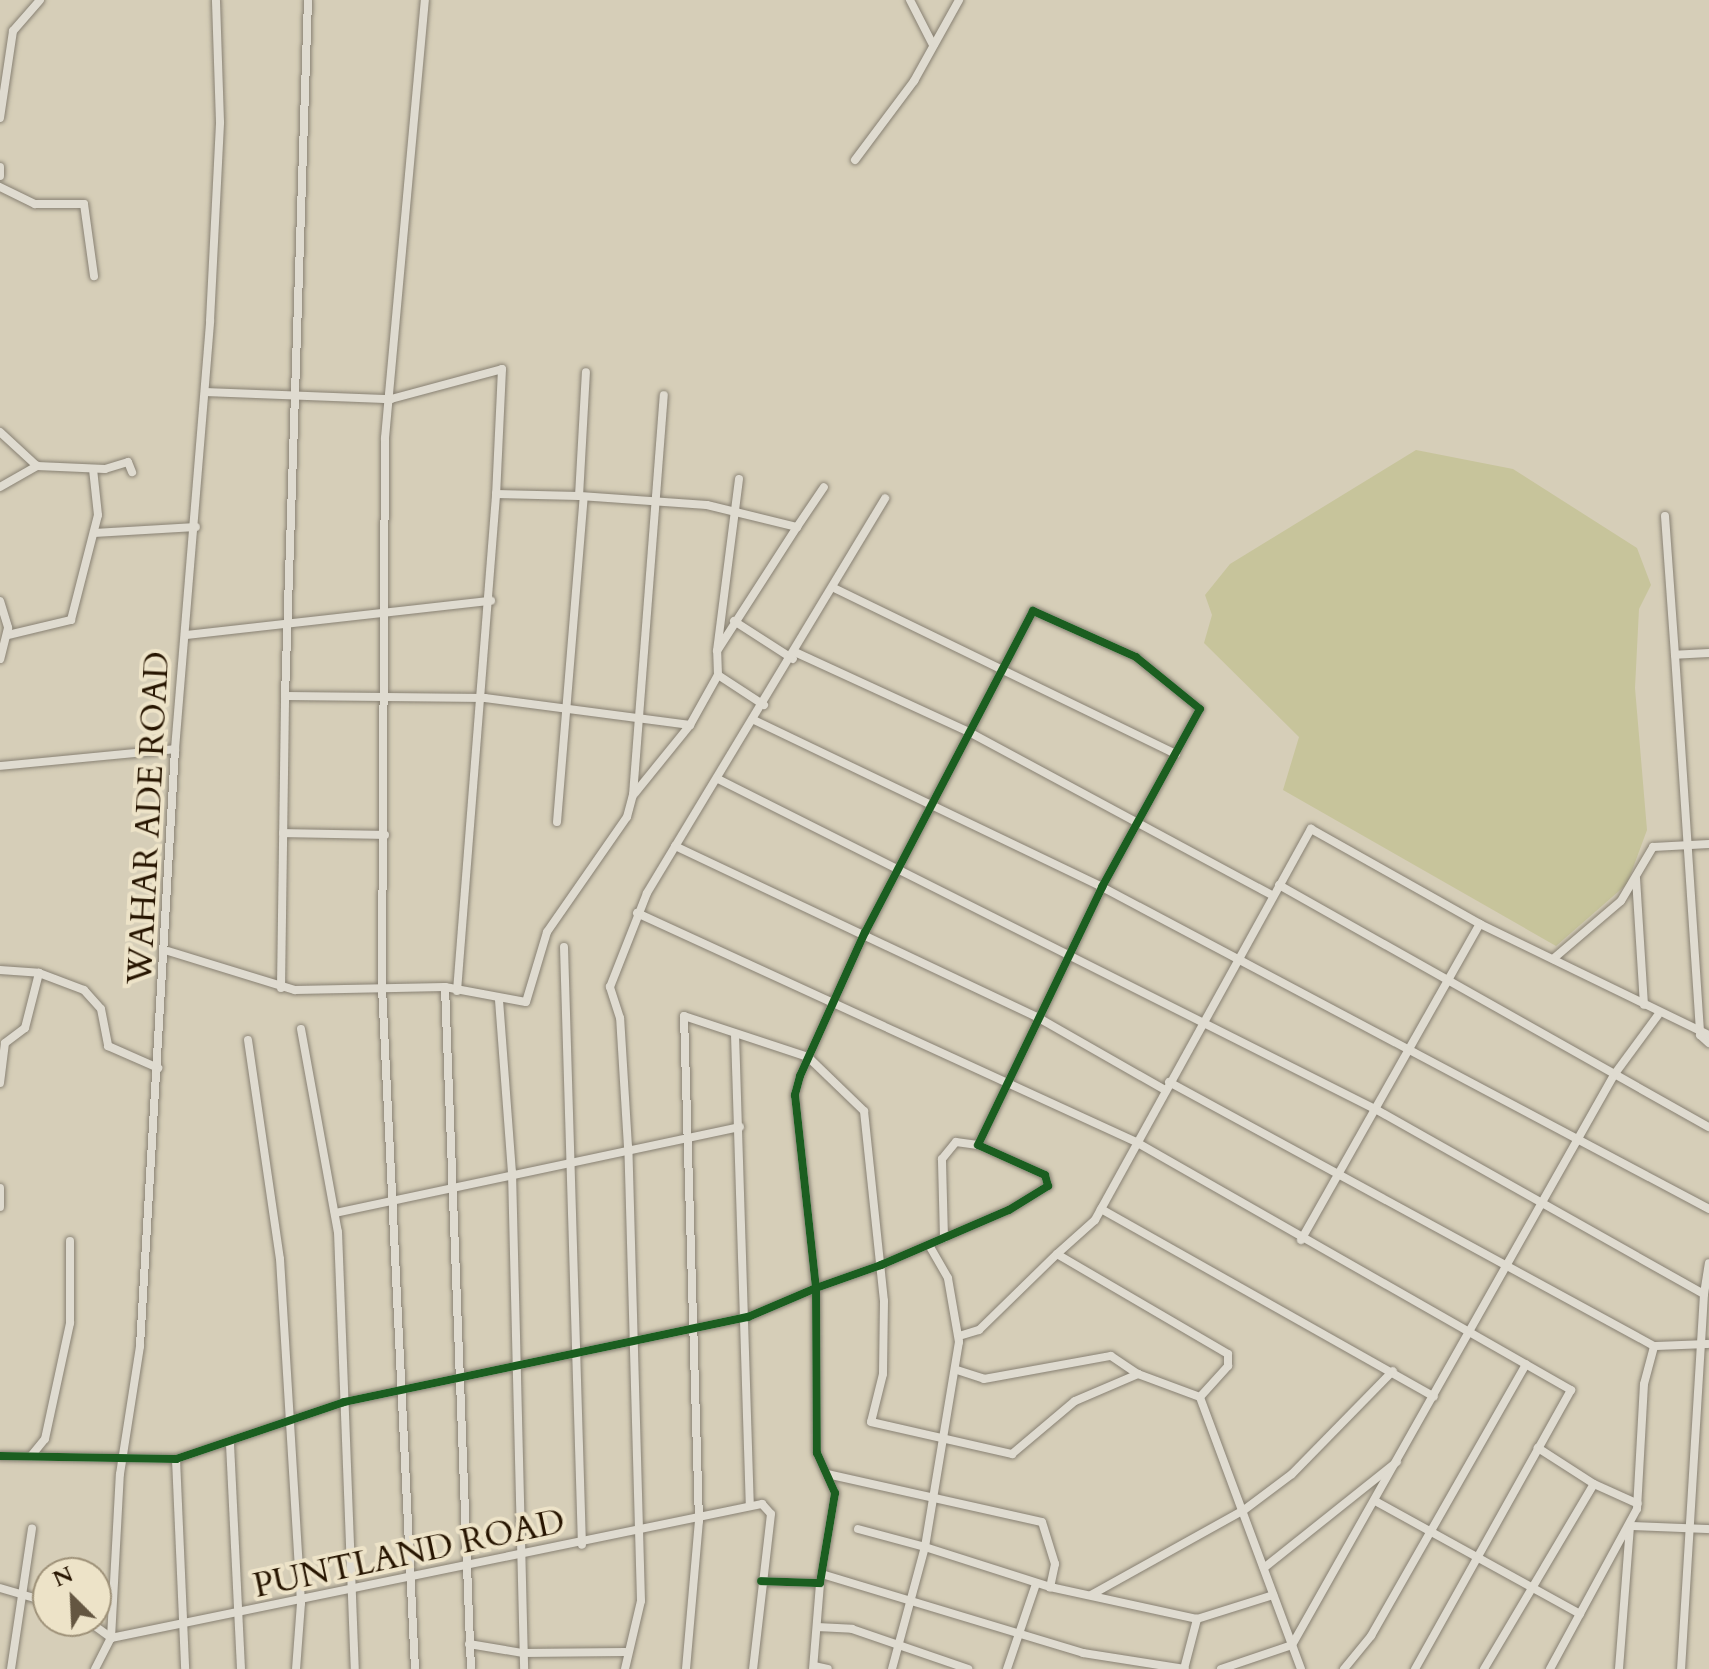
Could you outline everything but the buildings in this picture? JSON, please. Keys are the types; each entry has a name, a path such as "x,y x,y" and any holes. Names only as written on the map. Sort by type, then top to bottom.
{"street":[{"path":"0,118 13,31 40,0"},
{"name":"WAHAR ADE ROAD","path":"111,1638 168,951 175,749 205,392 220,122 216,0"},
{"path":"281,988 285,696 298,397 308,0"},
{"path":"415,1669 405,1392 382,986 391,399 425,0"},
{"path":"910,0 933,45"},
{"path":"855,160 933,45 959,0"},
{"path":"0,167 0,176"},
{"path":"0,187 35,204 84,204 94,276"},
{"path":"205,392 391,399 502,369 485,698 457,991"},
{"path":"557,822 582,496 586,372"},
{"path":"168,951 281,988 445,987 499,1000 526,1002 547,932 627,817 633,795 664,395"},
{"path":"0,432 37,466"},
{"path":"0,487 37,466 93,469 128,462 132,472"},
{"path":"8,635 71,620 79,568 94,533 93,469"},
{"path":"633,795 690,725 718,675 717,651 739,479"},
{"path":"717,651 824,487"},
{"path":"496,494 658,502 735,511 797,527"},
{"path":"625,1669 625,1652 641,1601 628,1147 620,1018 610,987 637,913 675,846 836,589 885,498"},
{"path":"1665,516 1704,1035 1709,1043"},
{"path":"94,533 196,527"},
{"path":"836,589 1176,754"},
{"path":"0,601 8,635 0,659"},
{"path":"186,635 491,601"},
{"path":"828,1669 814,1667 822,1579 835,1493 817,1453 816,1288 795,1095 808,1057 865,932 1033,611 1136,657 1200,709 1102,887 978,1145"},
{"path":"734,621 795,656 969,732 1138,819 1273,896"},
{"path":"1675,655 1709,653"},
{"path":"718,675 764,705"},
{"path":"285,696 388,692 485,698 640,715 690,725"},
{"path":"754,720 933,803 1102,887 1411,1046 1709,1209"},
{"path":"0,766 175,749"},
{"path":"718,779 899,865 1201,1026 1377,1110 1704,1294"},
{"path":"959,1336 979,1330 1101,1209 1311,829 1480,924 1644,1005 1658,1015 1704,1035"},
{"path":"283,833 385,835"},
{"path":"1553,959 1599,922 1636,878 1653,847 1709,844"},
{"path":"675,846 865,932 1037,1017 1654,1346 1706,1344"},
{"path":"1636,878 1644,1005"},
{"path":"1279,885 1709,1127"},
{"path":"637,913 834,1000 1136,1142 1301,1240 1571,1390 1415,1669"},
{"path":"1301,1240 1480,924"},
{"path":"564,947 565,1159 582,1545"},
{"path":"0,970 39,973 84,990 101,1009 108,1046 158,1068"},
{"path":"0,1083 5,1043 25,1028 39,973"},
{"path":"445,987 454,1184 457,1377 469,1569 471,1669"},
{"path":"499,1000 512,1172 514,1369 524,1555 524,1669"},
{"path":"1221,1669 1292,1645 1377,1502 1468,1333 1614,1075 1658,1015"},
{"path":"686,1669 699,1521 688,1332 688,1133 684,1016 808,1057 864,1111 881,1265 883,1374 871,1422 1012,1454 1075,1401 1138,1374"},
{"path":"301,1029 335,1213 355,1669"},
{"path":"735,1034 748,1317 750,1505 771,1514 753,1669"},
{"path":"248,1040 280,1259 287,1418 301,1603 296,1669"},
{"path":"335,1213 565,1159 688,1133 740,1127"},
{"path":"0,1456 127,1461 176,1459 230,1444 287,1418 344,1402 405,1392 457,1377 633,1345 748,1317 944,1238 1048,1186 1045,1175 978,1145 956,1142 942,1159 944,1238"},
{"path":"0,1188 0,1207"},
{"path":"1101,1209 1393,1371 1434,1397"},
{"path":"31,1456 45,1439 70,1323 70,1241"},
{"path":"892,1669 925,1547 957,1370 959,1336 948,1278 929,1245"},
{"path":"1057,1254 1228,1354 1228,1366 1200,1397"},
{"path":"1681,1669 1706,1344 1704,1294 1709,1263"},
{"path":"1550,1669 1630,1526 1638,1504 1644,1384 1654,1346"},
{"path":"957,1370 984,1379 1111,1356 1138,1374 1200,1397 1301,1669"},
{"path":"1344,1669 1371,1636 1428,1530 1526,1364"},
{"path":"1090,1595 1244,1510 1333,1437 1393,1371"},
{"path":"230,1444 241,1615 241,1669"},
{"path":"1538,1448 1594,1484 1638,1504"},
{"path":"176,1459 185,1669"},
{"path":"1264,1568 1401,1459"},
{"path":"827,1474 936,1494 1042,1522 1054,1555 1050,1587"},
{"path":"1484,1669 1529,1586 1594,1484"},
{"path":"1377,1502 1580,1614"},
{"name":"PUNTLAND ROAD","path":"111,1638 184,1628 410,1582 524,1555 699,1521 750,1505"},
{"path":"1630,1526 1709,1529"},
{"path":"1619,1669 1630,1526"},
{"path":"11,1669 32,1529"},
{"path":"858,1529 925,1547 1036,1584 1197,1619 1273,1595"},
{"path":"761,1581 822,1579 912,1601 1017,1634 1184,1669 1197,1619"},
{"path":"1007,1669 1036,1584"},
{"path":"0,1588 32,1597"},
{"path":"817,1627 897,1644 968,1669"},
{"path":"95,1669 111,1638"},
{"path":"469,1644 523,1653 625,1652"}],"shaded area":[{"path":"1416,450 1513,469 1637,548 1651,585 1639,609 1635,688 1647,830 1627,884 1556,946 1283,790 1299,737 1204,643 1212,615 1205,595 1230,564"}],"cycle path":[{"path":"0,1456 176,1459 344,1402 748,1317 816,1288 881,1265 1009,1210 1048,1186 1045,1175 978,1145 1102,887 1200,709 1136,657 1033,611 865,932 800,1076 795,1095 816,1288 817,1453 835,1493 820,1583 761,1581"}]}
